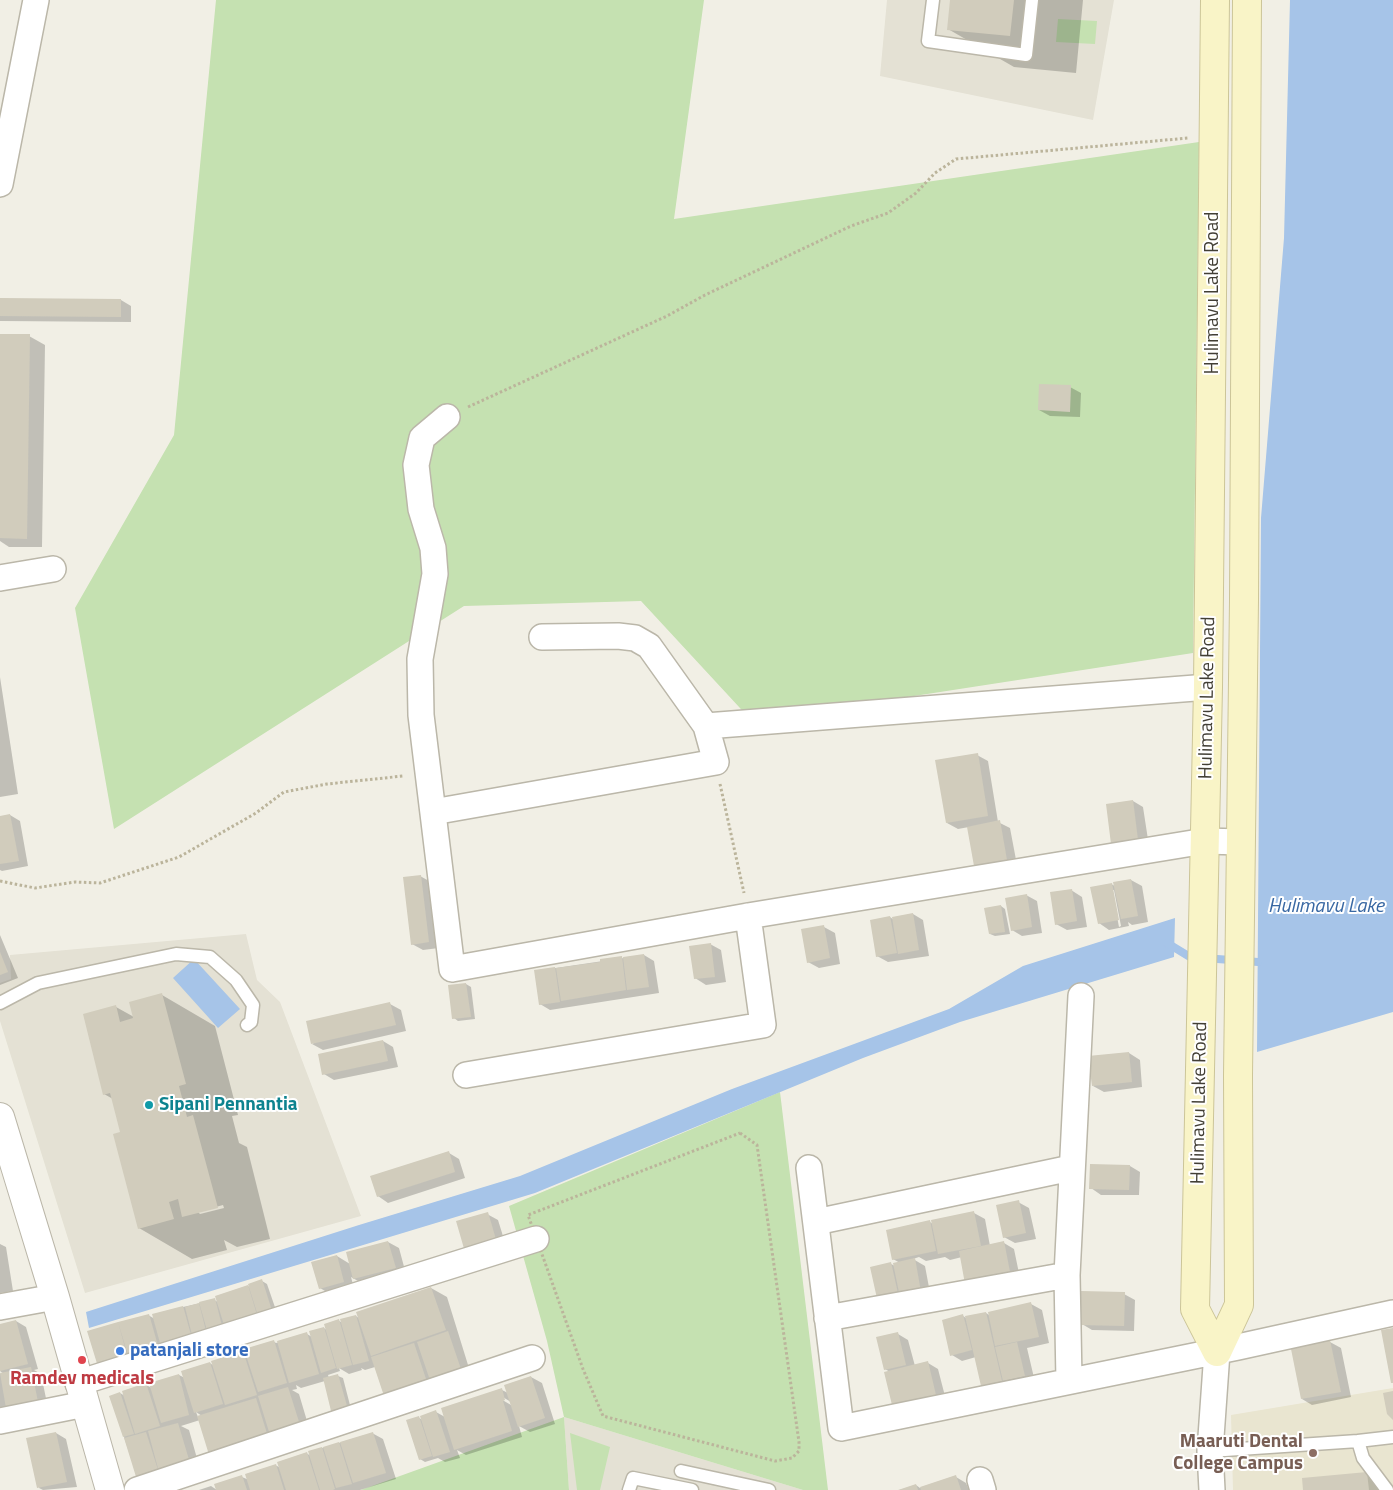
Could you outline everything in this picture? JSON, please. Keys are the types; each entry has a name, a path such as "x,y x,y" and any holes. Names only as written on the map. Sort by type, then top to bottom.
{"main road":[{"name":"Hulimavu Lake Road","path":"1215,0 1208,687 1195,1310 1217,1352"},
{"name":"Hulimavu Lake Road","path":"1217,1352 1239,1305 1247,0"}],"street":[{"path":"0,184 36,0"},
{"path":"447,417 422,438 416,465 421,509 433,548 435,574 420,659 421,716 452,969 748,916 1205,841 1241,842"},
{"path":"0,578 53,569"},
{"path":"433,812 716,762 706,726 649,646 635,638 618,636 542,637"},
{"path":"706,726 1208,687"},
{"path":"466,1075 763,1025 748,916"},
{"path":"1069,1381 1067,1276 1081,996"},
{"path":"0,1117 7,1163 56,1298 110,1490"},
{"path":"809,1168 841,1428 1217,1352 1393,1313"},
{"path":"816,1222 1071,1168"},
{"path":"0,1421 536,1239"},
{"path":"827,1318 1067,1276"},
{"path":"0,1308 56,1298"},
{"path":"1212,1490 1210,1451 1217,1352"},
{"path":"137,1490 532,1358"}],"lane":[{"path":"933,0 928,40 1026,55 1032,0"},
{"path":"0,1004 38,983 176,954 210,957 236,980 253,1005 251,1022 247,1025"},
{"path":"1210,1451 1393,1437"},
{"path":"1358,1441 1363,1458 1387,1490"},
{"path":"681,1471 769,1490"},
{"path":"630,1490 632,1478 692,1490"}],"path":[{"path":"447,417 650,324 706,295 851,226 888,212 916,193 935,174 956,159 1214,136"},
{"path":"716,762 748,916"},
{"path":"0,881 34,888 75,882 100,883 179,857 256,813 284,792 327,784 428,773"},
{"path":"740,1133 748,1137 757,1145 799,1451 792,1458 774,1461 603,1416 583,1369 536,1239 528,1215 740,1133"}],"shaded area":[{"path":"887,0 1114,0 1093,120 880,76"},
{"path":"246,934 257,980 280,1002 361,1216 85,1293 0,1021 0,983 11,979 10,955"},
{"name":"Maaruti Dental College Campus","path":"1393,1388 1393,1490 1233,1490 1231,1415"},
{"path":"564,1417 803,1490 569,1490"}],"green space":[{"path":"216,0 704,0 674,219 1199,142 1193,653 752,721 641,601 464,606 114,829 75,608 174,435"},
{"path":"1058,19 1097,21 1095,44 1056,42"},
{"path":"780,1092 828,1490 803,1490 564,1417 547,1341 509,1206"},
{"path":"564,1417 569,1490 361,1490"},
{"path":"570,1433 610,1447 600,1490 577,1490"}],"water":[{"name":"Hulimavu Lake","path":"1290,0 1393,0 1393,1012 1257,1052 1261,518 1284,238"},
{"path":"1175,918 1174,957 960,1022 863,1058 535,1193 89,1328 86,1312 520,1176 732,1089 949,1009 1023,966"},
{"path":"194,959 240,1009 218,1028 173,978"}],"building":[{"path":"950,0 1014,0 1010,36 947,30"},
{"path":"0,298 121,299 121,317 0,316"},
{"path":"0,334 30,334 27,539 0,538"},
{"path":"1039,384 1071,385 1070,412 1038,410"},
{"path":"978,753 988,816 946,823 935,760"},
{"path":"1133,800 1138,840 1111,844 1106,804"},
{"path":"10,814 19,861 0,864 0,816"},
{"path":"1000,820 1007,860 974,866 967,827"},
{"path":"421,875 429,942 411,945 403,877"},
{"path":"1131,879 1138,916 1121,919 1113,882"},
{"path":"1112,883 1119,920 1098,924 1090,887"},
{"path":"1072,889 1077,921 1055,925 1050,892"},
{"path":"1027,894 1032,927 1011,931 1005,898"},
{"path":"1001,905 1005,932 989,934 984,908"},
{"path":"913,913 919,950 898,954 892,917"},
{"path":"890,916 897,953 876,957 870,920"},
{"path":"824,925 830,958 807,963 801,929"},
{"path":"711,943 715,977 694,979 689,946"},
{"path":"0,952 8,972 0,975"},
{"path":"644,954 649,987 627,990 623,957"},
{"path":"622,956 626,990 561,1001 556,968 600,962 600,959"},
{"path":"555,967 560,1002 539,1005 534,970"},
{"path":"466,983 471,1017 452,1019 448,985"},
{"name":"Sipani Pennantia","path":"162,993 186,1084 179,1086 187,1117 193,1115 218,1208 182,1217 178,1199 169,1202 174,1219 138,1229 113,1134 120,1132 110,1093 103,1095 83,1014 116,1005 120,1022 133,1018 129,1002"},
{"path":"390,1002 396,1025 311,1044 306,1021"},
{"path":"383,1040 388,1061 322,1075 318,1054"},
{"path":"1129,1052 1132,1082 1092,1086 1088,1056"},
{"path":"449,1151 455,1172 377,1197 370,1176"},
{"path":"1090,1164 1130,1165 1129,1190 1089,1189"},
{"path":"1019,1200 1026,1233 1003,1238 996,1205"},
{"path":"974,1211 981,1246 938,1254 931,1220"},
{"path":"488,1212 497,1243 465,1252 456,1221"},
{"path":"930,1220 936,1251 892,1260 886,1230"},
{"path":"388,1241 396,1268 353,1279 346,1252"},
{"path":"1004,1241 1011,1277 965,1284 959,1251"},
{"path":"337,1255 344,1282 319,1289 311,1262"},
{"path":"915,1258 921,1292 900,1297 893,1263"},
{"path":"891,1262 899,1298 878,1303 870,1267"},
{"path":"262,1279 273,1314 259,1319 248,1284"},
{"path":"248,1285 258,1318 225,1328 215,1296"},
{"path":"431,1287 446,1330 371,1356 356,1312"},
{"path":"1081,1291 1125,1292 1124,1326 1080,1325"},
{"path":"215,1298 223,1330 208,1334 199,1302"},
{"path":"1031,1302 1039,1337 995,1346 988,1312"},
{"path":"199,1303 207,1335 193,1339 185,1307"},
{"path":"183,1306 193,1342 162,1350 152,1314"},
{"path":"986,1312 1002,1381 981,1386 965,1316"},
{"path":"149,1314 160,1353 130,1362 118,1322"},
{"path":"963,1314 972,1350 950,1356 942,1320"},
{"path":"356,1315 369,1361 353,1365 340,1319"},
{"path":"339,1319 352,1365 337,1369 324,1324"},
{"path":"16,1320 28,1364 0,1371 0,1324"},
{"path":"118,1322 129,1362 99,1370 87,1331"},
{"path":"324,1327 336,1368 321,1373 309,1331"},
{"path":"1393,1328 1393,1383 1391,1383 1381,1330"},
{"path":"448,1331 463,1375 432,1386 417,1342"},
{"path":"307,1332 319,1374 289,1383 277,1341"},
{"path":"898,1332 906,1365 884,1370 876,1337"},
{"path":"274,1340 287,1383 258,1392 244,1349"},
{"path":"1330,1340 1341,1392 1301,1399 1291,1349"},
{"path":"1017,1342 1025,1376 1003,1381 995,1347"},
{"path":"414,1343 428,1385 385,1399 371,1357"},
{"path":"243,1351 257,1395 225,1405 211,1361"},
{"path":"928,1361 936,1395 892,1405 884,1372"},
{"path":"210,1362 223,1404 194,1413 181,1371"},
{"path":"31,1367 39,1407 7,1414 0,1373"},
{"path":"179,1374 189,1415 161,1423 149,1383"},
{"path":"338,1374 347,1406 331,1411 323,1378"},
{"path":"531,1376 545,1418 518,1427 504,1385"},
{"path":"146,1383 160,1426 135,1434 122,1391"},
{"path":"288,1387 300,1425 270,1435 258,1396"},
{"path":"502,1388 505,1400 503,1401 512,1431 454,1450 441,1408"},
{"path":"1393,1391 1393,1420 1387,1414 1383,1393"},
{"path":"120,1392 134,1434 123,1437 109,1396"},
{"path":"256,1398 269,1440 210,1458 197,1416"},
{"path":"436,1410 450,1452 433,1457 420,1416"},
{"path":"419,1416 432,1456 419,1460 406,1420"},
{"path":"178,1423 190,1463 159,1472 148,1431"},
{"path":"56,1432 67,1482 37,1488 26,1438"},
{"path":"146,1432 159,1473 137,1480 124,1438"},
{"path":"373,1432 386,1473 353,1483 340,1442"},
{"path":"339,1442 352,1484 336,1488 323,1447"},
{"path":"322,1447 335,1489 333,1490 320,1490 308,1451"},
{"path":"307,1452 319,1490 286,1490 277,1462"},
{"path":"276,1464 284,1490 250,1490 245,1474"},
{"path":"1367,1472 1369,1490 1303,1490 1302,1478"},
{"path":"242,1475 247,1490 216,1490 214,1484"},
{"path":"956,1475 961,1490 921,1490 920,1487"},
{"path":"916,1484 918,1490 898,1490"}],"waterway":[{"path":"1167,943 1190,957 1258,962"}],"place":[{"name":"Sipani Pennantia","path":"149,1105"},
{"name":"patanjali store","path":"120,1351"},
{"name":"Ramdev medicals","path":"82,1360"},
{"name":"Maaruti Dental College Campus","path":"1313,1453"}]}
